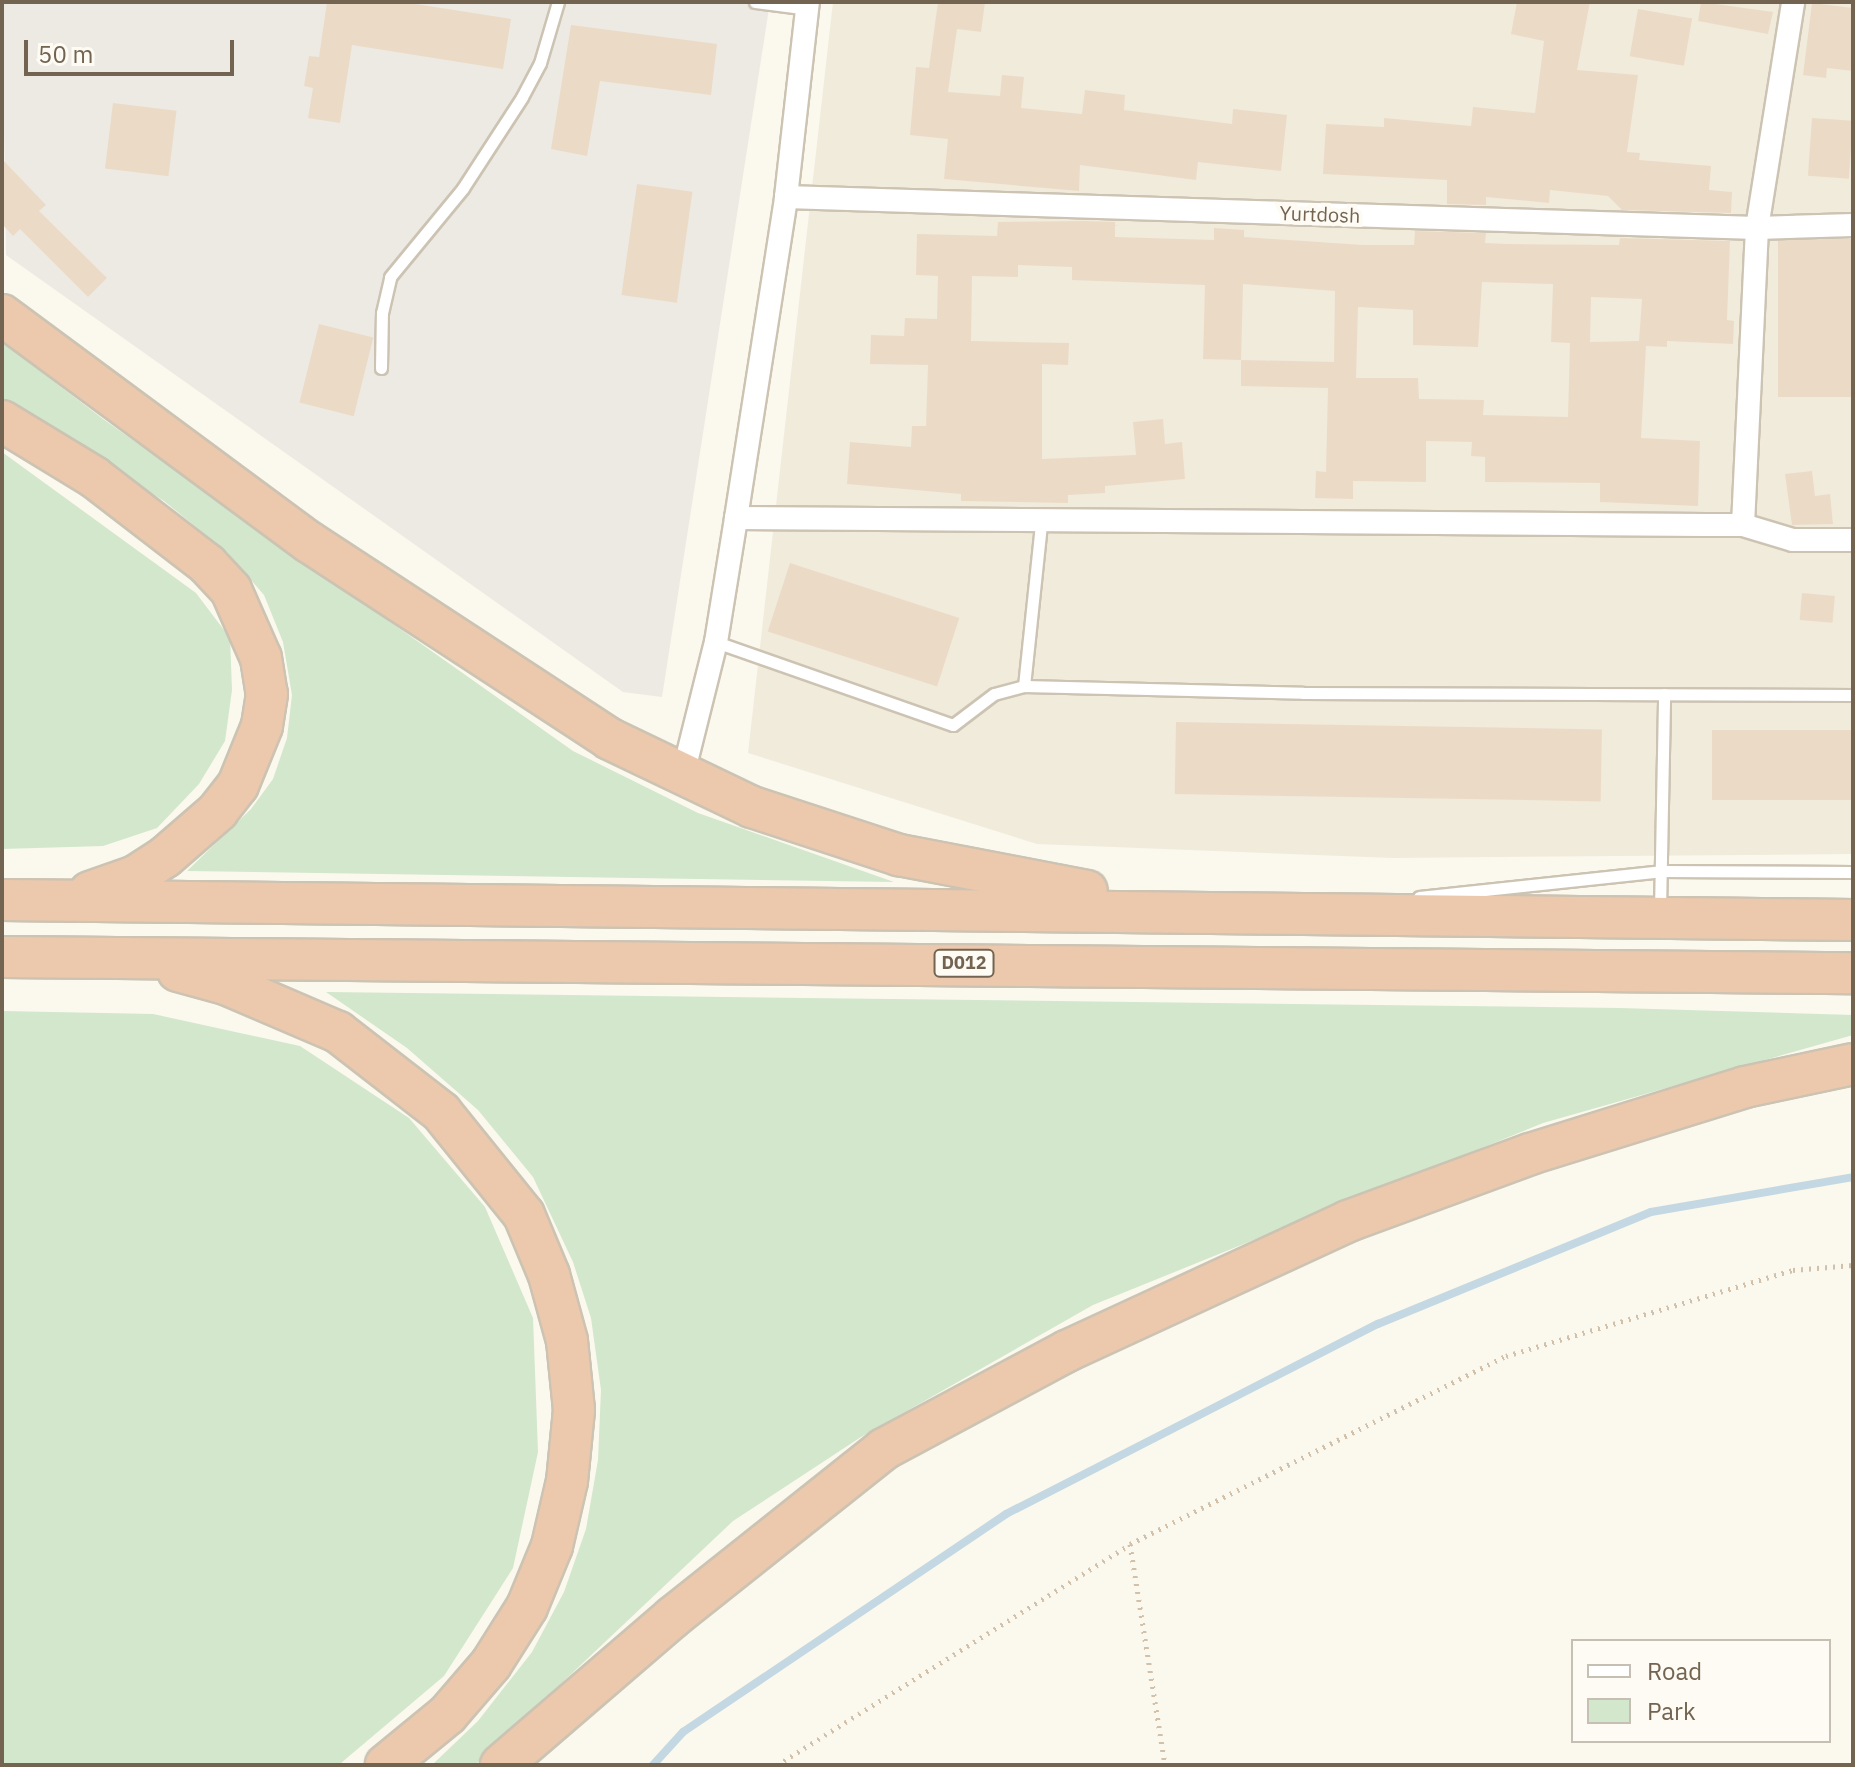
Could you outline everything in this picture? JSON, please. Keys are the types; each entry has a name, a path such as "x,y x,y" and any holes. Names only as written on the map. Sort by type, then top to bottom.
{"highway":[{"path":"2,315 309,542 610,739 752,807 899,855 1085,891 1266,913"},
{"path":"2,421 104,484 207,564 231,590 249,624 267,694 253,757 218,811 136,876 70,899"},
{"path":"2,900 1853,920"},
{"path":"75,955 166,968 226,984 338,1032 441,1112 485,1161 524,1215 549,1275 567,1341 574,1410 567,1481 552,1546 527,1607 491,1664 447,1715 386,1765"},
{"name":"D012","path":"2,957 75,955 1853,973"},
{"path":"501,1765 673,1617 884,1449 1067,1351 1348,1221 1530,1154 1655,1112 1853,1064"}],"street":[{"path":"1743,525 1757,228 1793,2"},
{"path":"683,774 716,642 786,197 808,6"},
{"name":"Yurtdosh","path":"786,197 1757,228 1853,225"},
{"path":"736,518 1041,524 1743,525 1793,540 1853,540"}],"lane":[{"path":"381,368 382,313 390,277 463,188 522,97 540,63 558,2"},
{"path":"755,2 808,6"},
{"path":"1024,686 1041,524"},
{"path":"716,642 953,725 994,694 1024,686 1853,695"},
{"path":"1660,918 1664,694"},
{"path":"1408,898 1661,871 1853,872"},
{"path":"1266,913 1392,900"}],"path":[{"path":"777,1765 1130,1544 1506,1356 1793,1270 1853,1265"},
{"path":"1130,1544 1165,1765"}],"shaded area":[{"path":"2,2 770,2 662,697 623,692 6,255"},
{"path":"833,2 1853,2 1853,854 1393,858 1037,844 748,753"}],"green space":[{"path":"2,342 103,419 573,751 698,813 894,882 187,871 251,809 273,779 287,738 292,695 283,642 264,595 227,552 164,501 2,400"},
{"path":"2,452 196,593 230,638 232,690 225,741 199,784 157,828 103,846 2,849"},
{"path":"326,992 1619,1008 1853,1015 1853,1035 1543,1123 1093,1305 861,1437 733,1521 475,1765 432,1765 478,1721 532,1652 564,1592 586,1529 598,1460 601,1390 591,1318 573,1262 533,1177 478,1110 407,1048"},
{"path":"2,1011 153,1014 300,1046 409,1118 485,1207 533,1318 538,1452 513,1568 444,1676 341,1763 2,1765"}],"building":[{"path":"327,2 403,2 511,19 503,69 352,45 340,123 308,118 313,88 304,86 309,56 319,57"},
{"path":"938,2 985,2 981,32 957,29 948,92 1000,96 1002,75 1024,77 1021,108 1082,114 1085,90 1125,95 1124,110 1232,124 1233,109 1287,115 1281,171 1198,162 1196,180 1080,165 1079,191 944,179 948,139 910,135 916,67 929,68"},
{"path":"1517,2 1590,2 1577,70 1638,75 1627,152 1640,153 1639,160 1711,166 1709,190 1732,192 1731,213 1622,210 1608,196 1550,190 1549,203 1486,197 1486,205 1447,204 1447,180 1323,174 1326,124 1384,127 1384,118 1471,126 1473,107 1535,113 1544,41 1511,34"},
{"path":"1701,2 1773,12 1768,34 1698,21"},
{"path":"1812,3 1853,8 1853,71 1827,68 1826,78 1803,75"},
{"path":"1638,9 1692,19 1684,66 1630,56"},
{"path":"571,25 717,44 711,95 600,81 587,156 551,149"},
{"path":"113,103 177,111 168,176 105,169"},
{"path":"1812,118 1853,121 1849,179 1808,176"},
{"path":"2,159 46,205 39,211 107,278 88,297 20,229 13,236 2,224"},
{"path":"637,184 692,192 677,303 621,295"},
{"path":"998,222 1115,222 1115,237 1214,240 1214,228 1244,230 1244,237 1363,245 1414,245 1415,231 1486,233 1485,243 1506,244 1619,245 1620,238 1730,241 1727,320 1734,321 1733,344 1667,341 1667,347 1646,346 1641,438 1700,441 1698,506 1600,502 1600,483 1485,482 1485,457 1471,456 1472,442 1426,441 1426,482 1353,481 1353,499 1315,498 1316,471 1326,472 1328,388 1241,386 1241,360 1203,359 1205,285 1072,280 1072,267 1018,265 1018,277 972,276 971,341 1069,343 1068,365 1042,364 1042,459 1136,455 1133,422 1163,419 1165,444 1182,442 1185,479 1105,486 1105,493 1068,495 1068,503 961,501 961,494 847,484 850,442 911,447 912,426 926,426 928,365 870,364 871,335 904,336 905,318 937,319 938,276 916,275 917,234 997,236","holes":["1482,282 1553,284 1551,342 1570,343 1568,417 1483,415 1484,400 1419,399 1418,378 1356,378 1358,307 1413,310 1413,345 1478,347","1243,284 1335,291 1334,362 1241,360","1591,297 1642,299 1639,341 1590,342"]},
{"path":"1778,239 1853,239 1853,397 1778,397"},
{"path":"319,324 373,338 354,416 299,403"},
{"path":"1812,471 1815,496 1830,494 1833,524 1792,525 1785,474"},
{"path":"790,563 959,618 937,686 768,631"},
{"path":"1802,593 1835,596 1833,623 1800,620"},
{"path":"1176,722 1602,729 1601,801 1175,794"},
{"path":"1712,730 1853,730 1853,800 1712,800"}],"waterway":[{"path":"653,1765 683,1732 1006,1514 1378,1324 1651,1212 1853,1177"}]}
